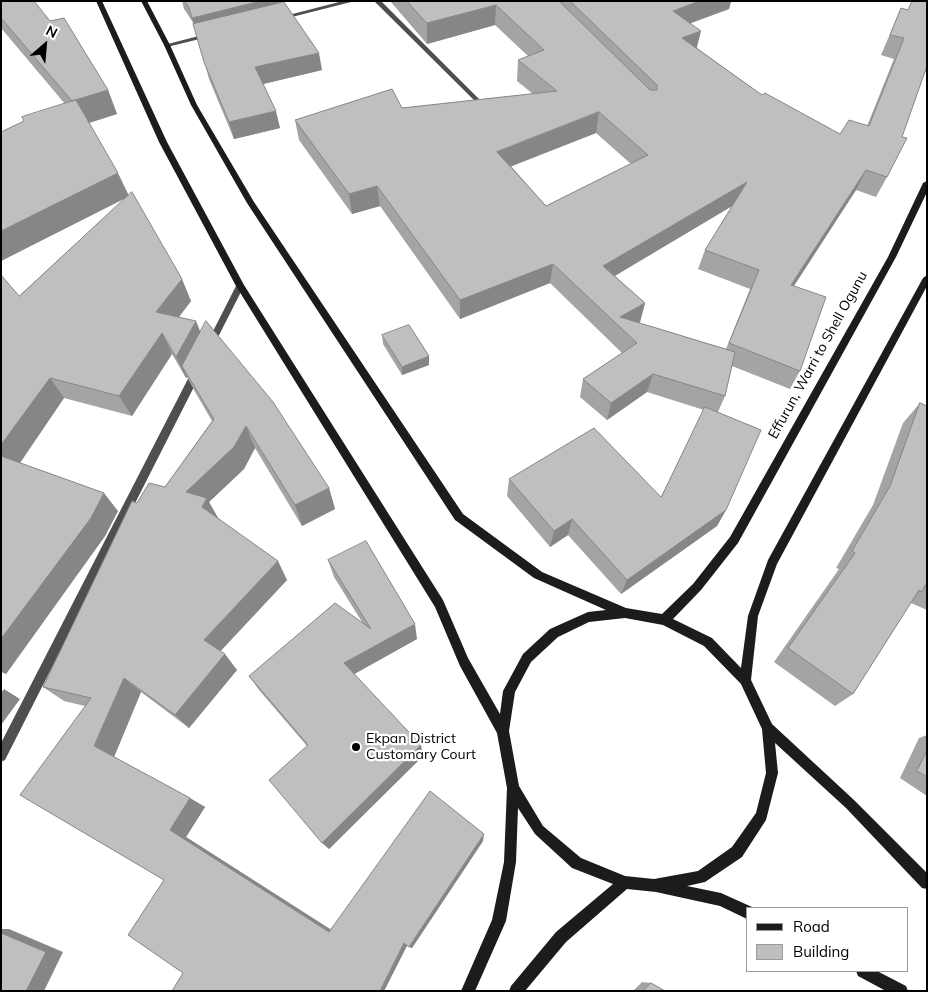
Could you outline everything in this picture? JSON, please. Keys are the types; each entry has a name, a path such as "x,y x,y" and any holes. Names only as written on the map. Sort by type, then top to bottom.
{"main road":[{"path":"99,1 163,142 240,286 439,604 464,662 502,731 513,788 510,862 500,921 468,991"},
{"path":"144,1 167,45 194,105 250,203 459,517 538,575 625,613 664,620 708,642 745,680 768,728 772,773 762,816 737,852 700,877 654,886"},
{"name":"Effurun, Warri to Shell Ogunu","path":"664,620 697,588 734,540 892,257 927,183"},
{"path":"745,680 754,616 772,563 927,278"},
{"path":"502,731 509,691 527,658 554,633 588,617 625,613"},
{"path":"768,728 850,804 927,883"},
{"path":"513,788 539,830 577,863 625,882 721,900 746,912"},
{"path":"516,991 560,937 625,882"},
{"path":"865,972 901,991"}],"street":[{"path":"270,21 352,1"},
{"path":"376,1 436,62 489,111"},
{"path":"167,45 214,34"},
{"path":"1,756 240,286"}],"building":[{"path":"1,1 34,1 50,21 64,18 108,90 72,101 1,18"},
{"path":"185,1 261,1 192,18"},
{"path":"407,1 559,1 650,90 657,90 657,85 570,1 700,1 673,11 701,31 682,38 762,95 765,93 840,134 849,120 869,126 904,38 890,35 901,8 908,10 912,1 927,1 927,66 902,137 907,138 887,177 866,170 791,285 826,297 800,371 729,343 759,270 705,250 747,182 603,266 645,303 620,317 735,352 725,396 653,374 611,403 583,379 637,343 553,264 460,300 377,186 349,194 295,120 392,89 402,108 557,91 518,60 544,50 496,5 427,23","holes":["599,112 648,155 546,206 497,152"]},
{"path":"284,2 319,53 255,67 276,111 229,122 204,62 193,24"},
{"path":"76,100 118,173 1,231 1,132 24,121 22,117"},
{"path":"132,192 182,279 156,312 196,321 176,357 162,333 119,396 50,378 1,445 1,275 19,296"},
{"path":"206,321 273,402 329,488 295,505 246,426 234,447 186,492 207,498 202,507 278,561 204,640 225,654 175,715 124,678 94,746 190,798 170,830 329,932 430,791 484,834 409,947 404,943 380,991 172,991 183,973 128,935 164,880 20,795 91,698 43,687 132,501 137,503 149,483 165,487 214,419 182,366"},
{"path":"409,325 429,356 402,367 382,335"},
{"path":"920,403 927,406 927,586 925,585 922,592 919,590 853,694 788,648 855,553 852,551 890,486"},
{"path":"705,407 761,430 726,510 627,580 572,519 554,531 509,479 594,428 661,497"},
{"path":"1,456 104,493 91,518 1,639"},
{"path":"366,541 415,624 344,663 421,745 322,843 269,780 308,745 249,676 335,603 371,629 328,560"},
{"path":"927,751 927,777 917,771"},
{"path":"1,933 46,952 26,991 1,991"},
{"path":"651,983 665,991 643,991"}],"place":[{"name":"Ekpan District Customary Court","path":"356,747"}]}
